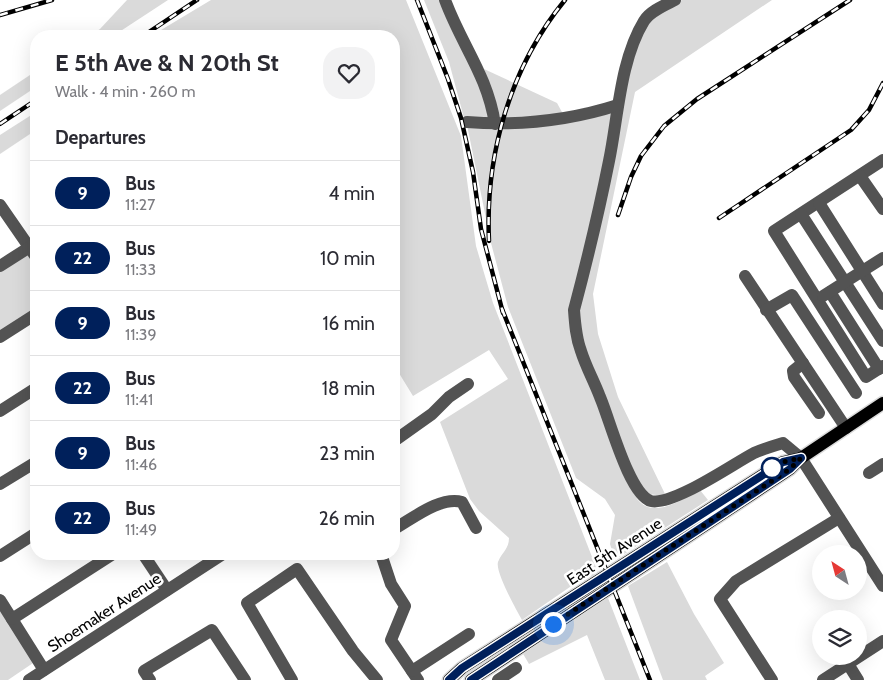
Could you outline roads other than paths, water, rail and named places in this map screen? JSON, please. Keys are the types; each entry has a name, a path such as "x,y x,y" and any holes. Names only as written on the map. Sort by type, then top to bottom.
{"main road":[{"name":"East 5th Avenue","path":"471,680 790,469 801,458 883,403"},
{"name":"East 5th Avenue","path":"449,680 462,668 783,462 801,458"}],"street":[{"path":"445,0 484,79 492,101 495,124"},
{"path":"675,0 658,8 644,20 633,45 618,105 608,168 574,310 575,327 581,351 601,397 626,467 642,494 651,501 664,500 715,476 754,453 782,443 801,458 839,518 877,568 883,586"},
{"path":"467,122 522,124 580,116 618,105"},
{"path":"830,292 881,367 866,378 774,231 883,160"},
{"path":"860,176 883,209"},
{"path":"818,203 883,304"},
{"path":"0,205 30,245"},
{"path":"801,214 883,341"},
{"path":"0,266 30,251"},
{"path":"817,300 862,271 881,263"},
{"path":"745,276 846,428"},
{"path":"766,310 792,295 856,393"},
{"path":"0,337 30,318"},
{"path":"803,363 793,371 794,377 819,413"},
{"path":"400,437 468,384"},
{"path":"0,411 30,392"},
{"path":"869,474 883,464"},
{"path":"0,484 30,466"},
{"path":"400,526 443,502 454,500 462,502 476,528"},
{"path":"772,680 720,598 736,581 839,518"},
{"path":"0,556 30,537"},
{"path":"12,618 104,560"},
{"path":"147,560 167,590"},
{"name":"Shoemaker Avenue","path":"29,680 213,560"},
{"path":"383,560 391,584 405,606 391,640 415,675 469,634"},
{"path":"292,680 247,603 297,569 353,651 377,680"},
{"path":"0,600 44,670"},
{"path":"150,680 144,671 212,630 245,680"},
{"path":"867,652 883,642"},
{"path":"823,680 846,665"},
{"path":"849,665 858,680"},
{"path":"498,680 516,668"}],"railway":[{"path":"0,15 52,0"},
{"path":"152,30 197,0"},
{"path":"417,0 461,118 473,172 481,229 503,313"},
{"path":"489,241 491,176 505,113 529,54 565,0"},
{"path":"618,215 631,177 641,156 664,126 697,99 850,0"},
{"path":"719,218 851,130 869,110 883,83"},
{"path":"0,124 30,104"},
{"path":"502,309 650,680"}]}
